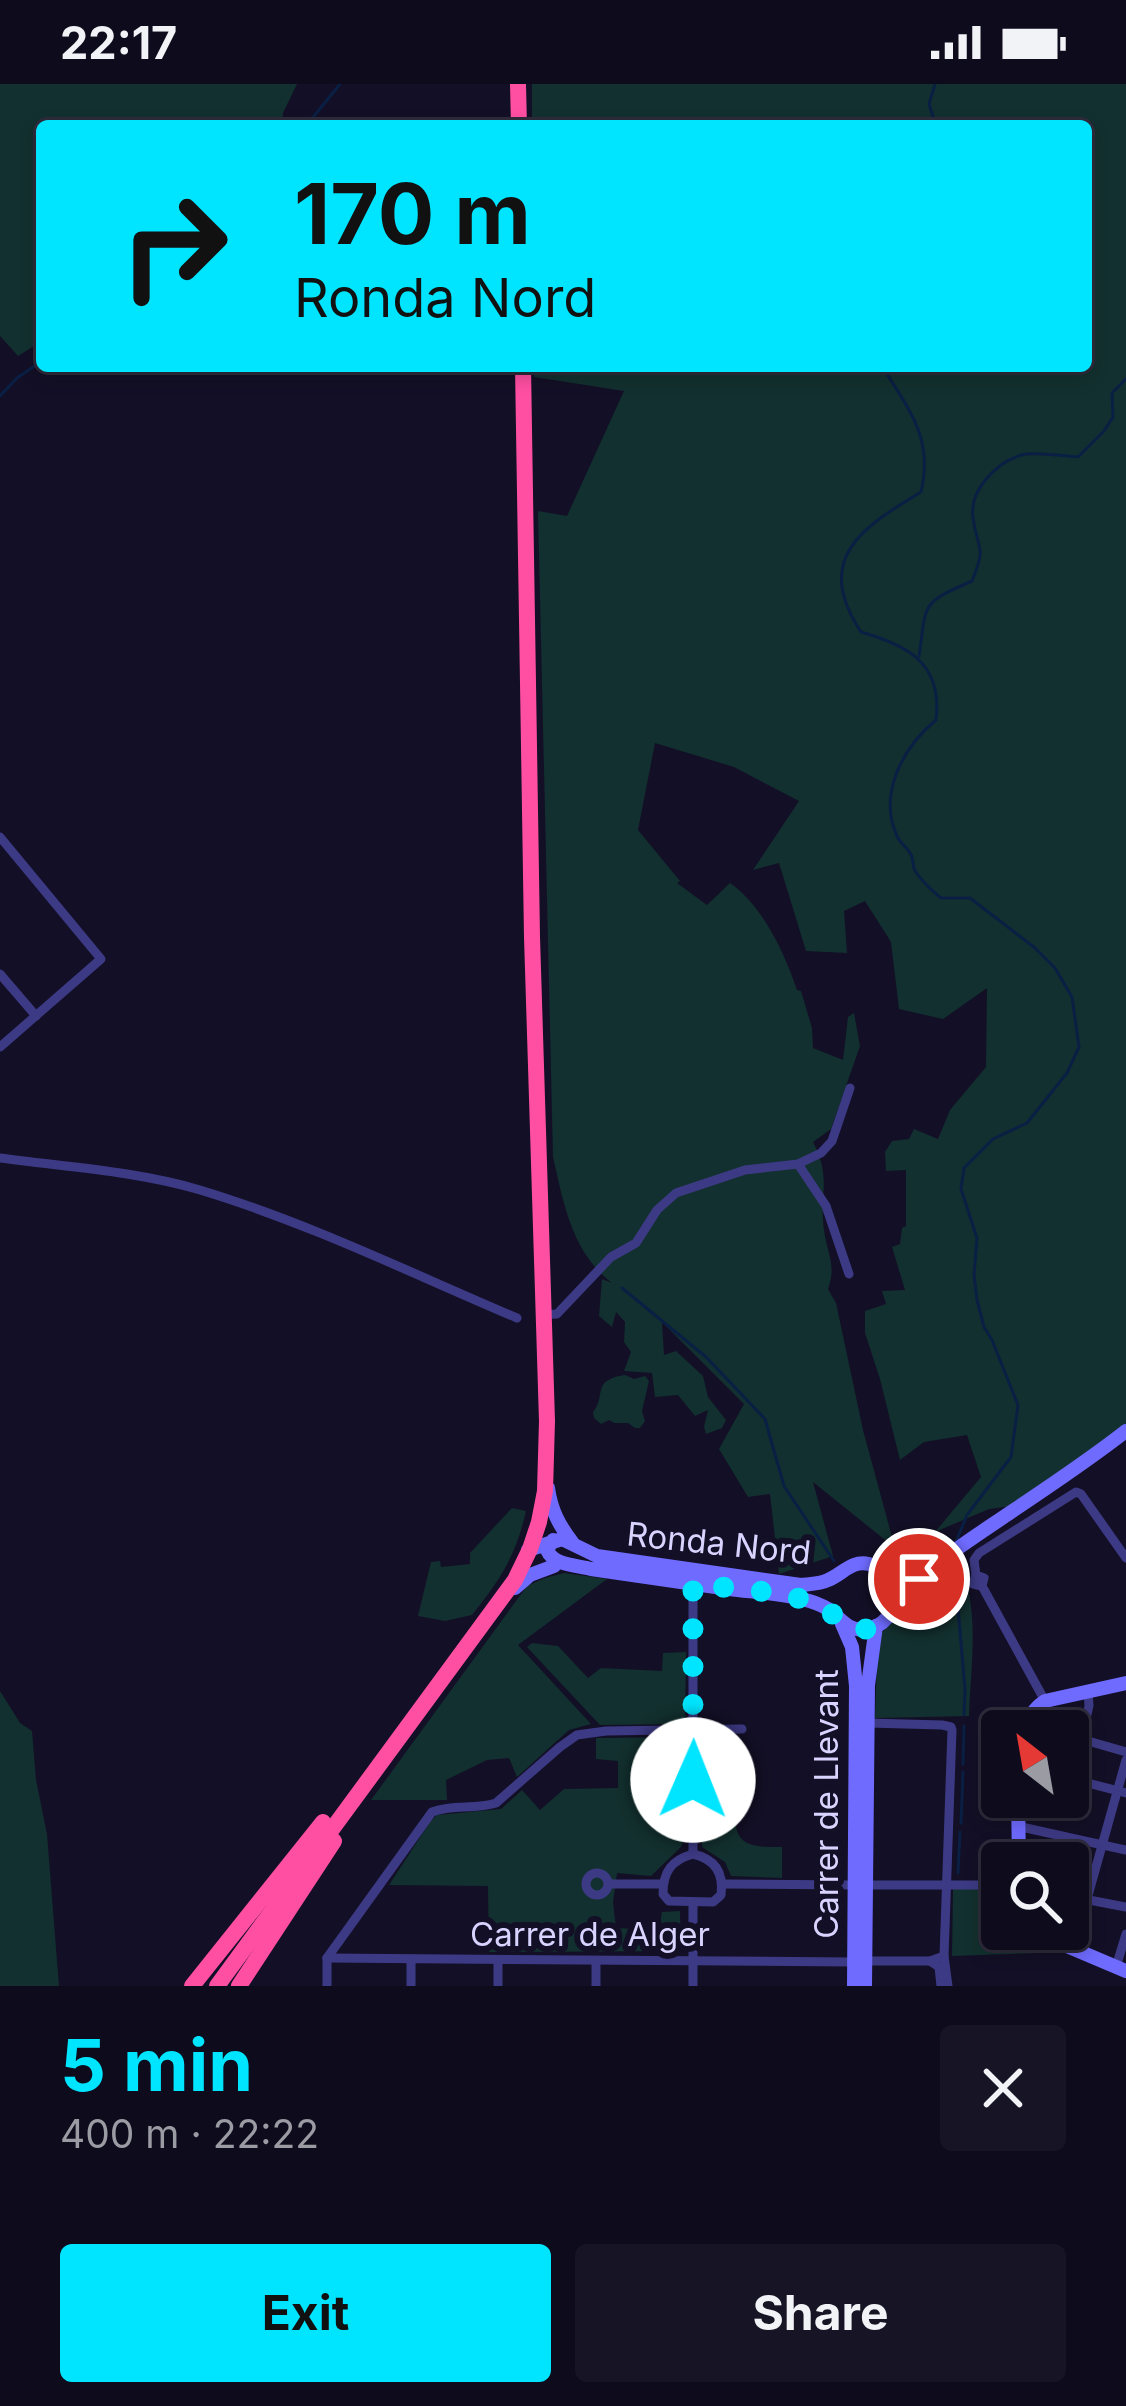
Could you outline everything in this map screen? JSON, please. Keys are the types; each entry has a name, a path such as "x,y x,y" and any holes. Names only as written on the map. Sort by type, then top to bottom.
{"highway":[{"path":"518,84 518,120"},
{"path":"239,1986 399,1736 524,1554 539,1522 547,1457 523,372"},
{"path":"217,1986 515,1580 531,1525 540,1466 543,1322"},
{"path":"192,1986 286,1866 399,1736"}],"main road":[{"name":"Ronda Nord","path":"554,1566 574,1564 799,1598 860,1630 876,1627 919,1579 964,1544 1126,1436"},
{"path":"547,1457 551,1508 572,1542"},
{"path":"524,1554 553,1540"},
{"path":"553,1540 547,1550 551,1559 574,1564"},
{"name":"Ronda Nord","path":"553,1540 572,1542 597,1556 801,1585 834,1578 858,1564 884,1572 913,1570 964,1544"},
{"path":"524,1554 554,1566"},
{"path":"496,1610 520,1582 554,1566"},
{"path":"884,1572 893,1584 894,1604"},
{"name":"Ronda Nord","path":"834,1578 829,1595 837,1618"},
{"name":"Carrer de Llevant","path":"837,1618 852,1647 856,1686 860,1885 854,1986"},
{"name":"Carrer de Llevant","path":"860,1885 868,1684 876,1627"},
{"path":"1034,1710 1045,1701 1126,1683"},
{"path":"1018,1818 1018,1842"},
{"path":"1075,1950 1121,1969"},
{"name":"Carrer de Llevant","path":"859,1961 865,1986"}],"street":[{"path":"0,837 101,959 0,1047"},
{"path":"0,974 36,1016"},
{"path":"543,1322 557,1314 611,1257 636,1244 657,1210 676,1193 745,1170 798,1164 821,1153 832,1141 850,1088"},
{"path":"0,1158 200,1190 517,1318"},
{"path":"798,1164 826,1206 849,1274"},
{"path":"1045,1701 979,1581 974,1560 1072,1492 1081,1494 1126,1558"},
{"path":"693,1584 693,1854"},
{"path":"1088,1691 1088,1710"},
{"path":"868,1724 951,1727 944,1986"},
{"path":"327,1986 327,1958 432,1812 496,1803 577,1736 606,1731 742,1729"},
{"path":"1089,1742 1126,1756 1122,1792 1089,1893"},
{"path":"1089,1783 1122,1792"},
{"path":"1018,1826 1126,1850"},
{"path":"693,1854 716,1866 722,1884 718,1899 669,1901 663,1894 667,1870 693,1854"},
{"path":"608,1884 663,1884"},
{"path":"722,1884 981,1885"},
{"path":"1089,1900 1126,1907"},
{"path":"693,1986 694,1902"},
{"path":"1121,1969 1126,1934"},
{"path":"339,1940 345,1958"},
{"name":"Carrer de Alger","path":"327,1958 930,1961 944,1956"},
{"path":"411,1959 411,1986"},
{"path":"596,1960 596,1986"},
{"path":"498,1961 498,1986"},
{"path":"930,1961 940,1966 944,1986"}],"green space":[{"path":"0,84 297,84 282,120 36,120 36,345 18,356 0,336"},
{"path":"532,84 1126,84 1126,1425 1012,1506 989,1509 935,1532 981,1477 967,1435 924,1442 900,1460 865,1333 865,1311 886,1304 882,1291 905,1290 892,1247 900,1244 906,1226 906,1170 886,1171 885,1152 892,1141 909,1139 914,1129 938,1139 950,1110 986,1067 987,988 943,1019 899,1009 891,942 865,901 844,911 847,953 806,951 779,863 753,870 799,801 734,767 655,743 638,830 680,881 677,883 707,905 730,883 753,904 801,991 813,1048 843,1060 848,1017 854,1013 860,1046 831,1129 813,1142 824,1176 823,1218 831,1266 828,1289 836,1303 895,1548 813,1482 833,1556 779,1574 770,1494 748,1497 719,1449 744,1404 662,1322 664,1355 676,1351 703,1376 708,1397 726,1420 722,1428 706,1434 708,1410 695,1416 678,1395 655,1397 652,1373 624,1371 631,1352 624,1342 625,1322 616,1312 612,1327 599,1316 602,1279 612,1283 579,1242 553,1157 538,511 567,516 624,391 534,377 534,372 1092,372 1092,120 532,120"},
{"path":"625,1375 645,1376 649,1381 640,1428 609,1420 601,1424 594,1418 603,1385"},
{"path":"512,1508 526,1511 517,1541 499,1579 472,1615 445,1621 418,1616 431,1562 440,1561 441,1567 470,1564 470,1553"},
{"path":"957,1556 972,1614 969,1716 875,1718 881,1634 904,1599"},
{"path":"564,1573 607,1579 518,1645 591,1724 569,1730 517,1777 509,1758 487,1760 446,1780 447,1800 371,1800 527,1586"},
{"path":"532,1643 558,1646 588,1678 601,1668 662,1671 663,1653 686,1652 685,1724 600,1725 527,1647"},
{"path":"0,1691 20,1723 32,1731 47,1834 59,1986 0,1986"},
{"path":"682,1737 686,1836 651,1876 617,1873 613,1902 616,1928 659,1930 662,1912 680,1911 681,1951 489,1952 488,1886 389,1885 437,1815 501,1809 522,1790 540,1810 564,1789 618,1788 618,1761 596,1759 596,1738"},
{"path":"703,1795 734,1795 741,1838 755,1845 782,1847 782,1878 731,1876 725,1862 702,1847"},
{"path":"953,1889 981,1889 981,1950 1037,1953 952,1956"}],"waterway":[{"path":"311,120 340,84"},
{"path":"934,120 929,104 935,84"},
{"path":"0,396 36,365"},
{"path":"886,372 921,439 921,492 880,519 850,548 842,584 847,607 861,632 893,643 918,660 934,684 937,700 936,720 913,744 896,774 892,822 915,871 934,892 941,898 970,898 1055,968 1072,997 1079,1047 1067,1073 1027,1123 993,1139 964,1168 961,1189 977,1238 977,1300 1018,1405 1011,1457 967,1515 955,1544"},
{"path":"919,656 929,607 972,581 977,569 980,549 973,508 986,479 1021,455 1078,457 1113,417 1112,393 1126,379"},
{"path":"622,1288 706,1357 765,1419 784,1486 834,1561"},
{"path":"954,1562 964,1715"},
{"path":"963,1764 964,1726"},
{"path":"961,1823 963,1772"},
{"path":"958,1873 960,1832"}],"route":[{"path":"693,1780 693,1584 799,1598 860,1630 883,1622 919,1579"}]}
